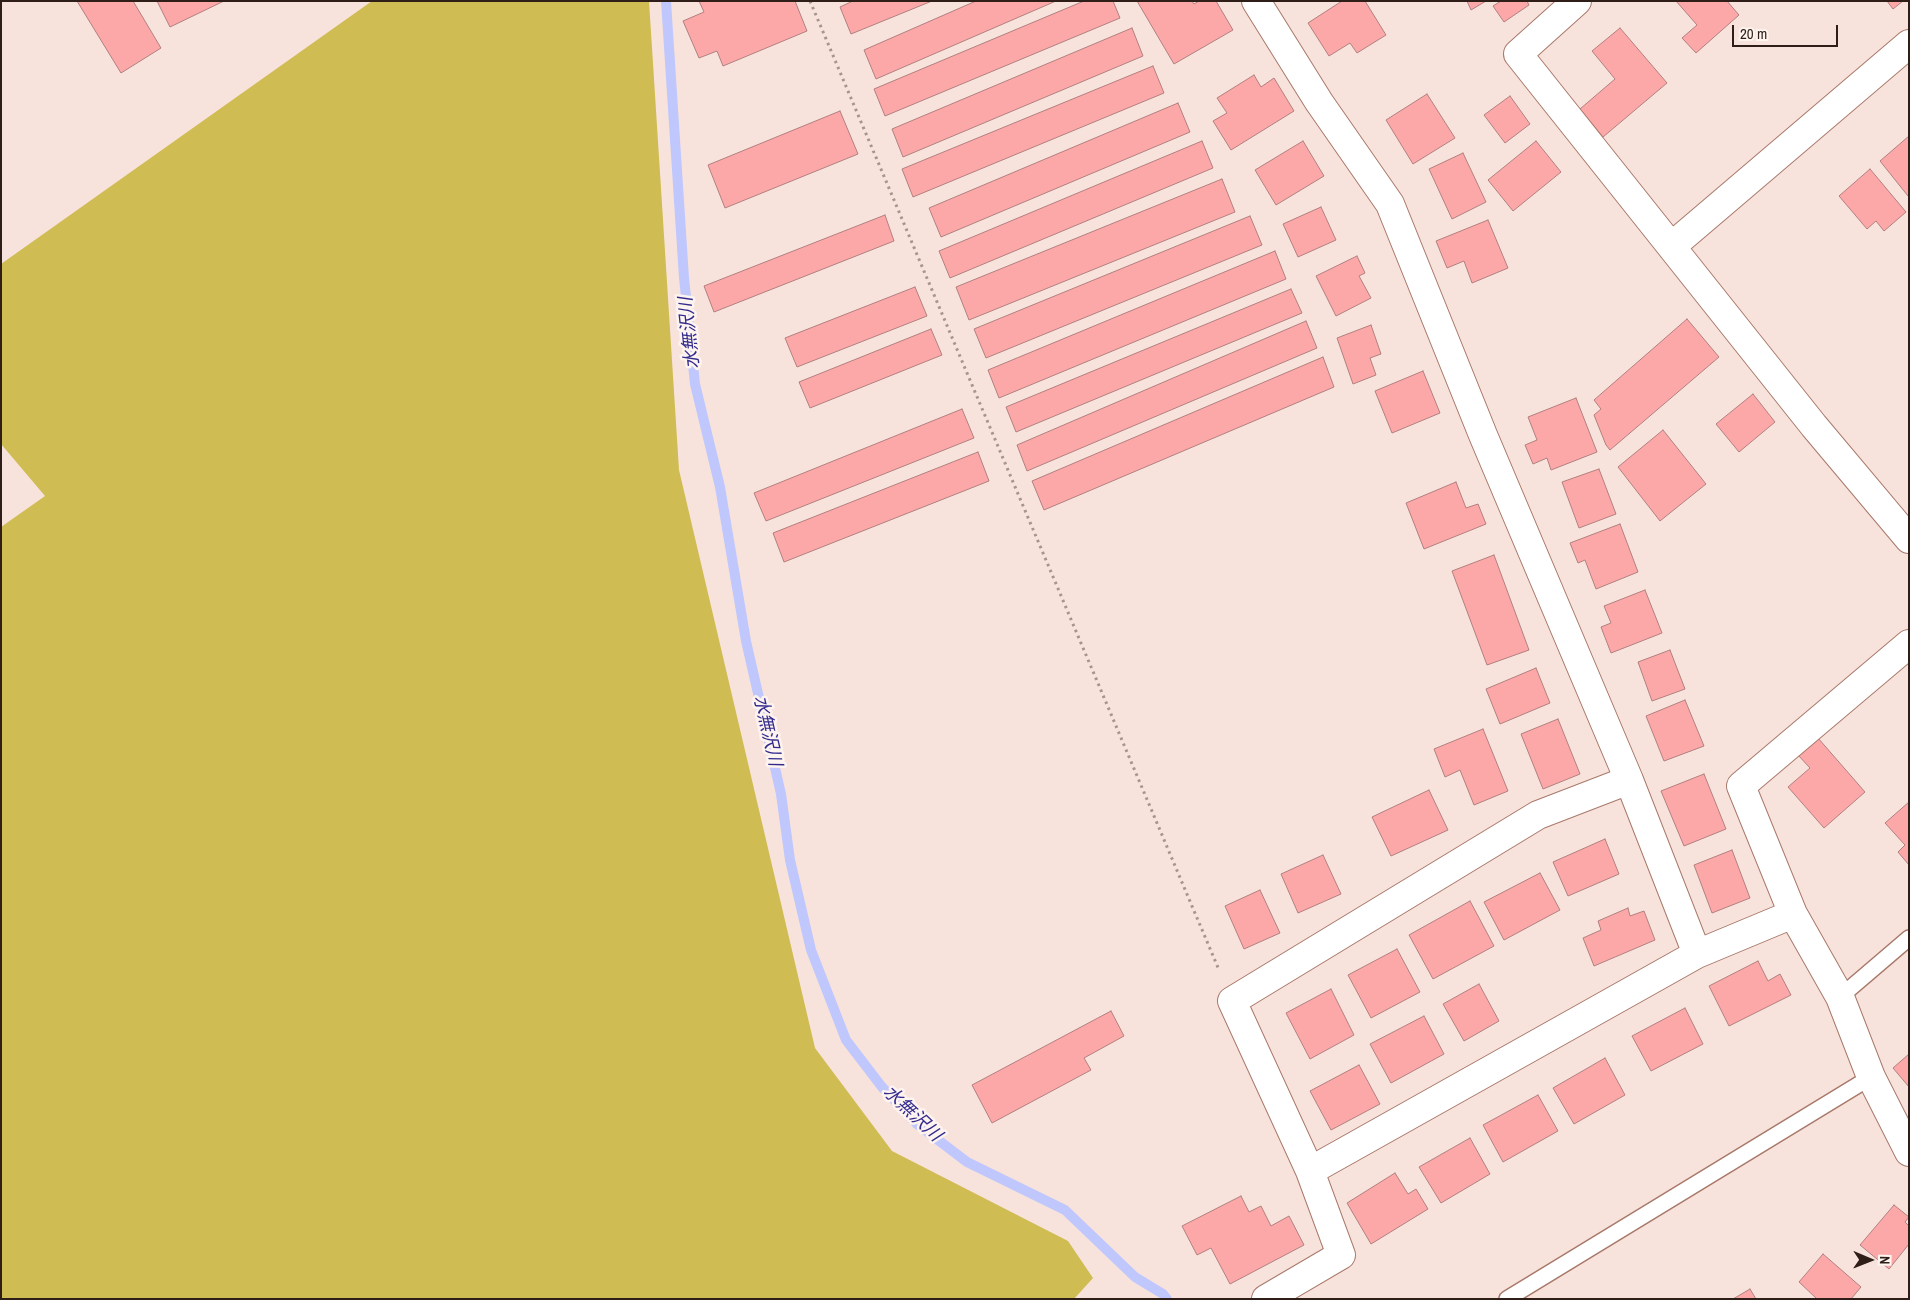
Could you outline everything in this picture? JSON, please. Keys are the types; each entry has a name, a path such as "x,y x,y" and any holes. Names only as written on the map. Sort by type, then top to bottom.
{"street":[{"path":"1256,1 1319,102 1390,204 1487,444 1629,780 1697,954"},
{"path":"1577,1 1518,54 1814,426 1909,539"},
{"path":"1672,246 1909,44"},
{"path":"1909,644 1741,786 1793,914 1840,997 1871,1077 1909,1152"},
{"path":"1266,1299 1341,1255 1310,1170 1232,1001 1538,815 1629,780"},
{"path":"1310,1170 1697,954 1793,914"}],"lane":[{"path":"1840,997 1909,938"},
{"path":"1507,1299 1871,1077"}],"path":[{"path":"810,1 1232,1001"}],"shaded area":[{"path":"372,1 649,1 679,470 815,1048 892,1151 1068,1241 1093,1278 1074,1299 1,1299 1,527 45,496 1,444 1,264"}],"building":[{"path":"77,1 133,1 161,48 121,73"},
{"path":"157,1 224,1 170,27"},
{"path":"699,1 795,1 807,31 723,66 717,51 699,58 683,21 704,12"},
{"path":"853,1 932,1 851,34 840,7"},
{"path":"976,1 1056,1 876,79 864,50"},
{"path":"1084,1 1113,1 1120,18 885,116 874,89"},
{"path":"1137,1 1192,1 1194,4 1199,1 1216,1 1233,30 1174,64"},
{"path":"1342,1 1365,1 1386,35 1357,53 1350,43 1329,56 1308,23"},
{"path":"1467,1 1486,1 1471,10"},
{"path":"1501,1 1527,1 1529,5 1504,22 1493,6"},
{"path":"1676,1 1727,1 1739,15 1696,53 1682,38 1697,25"},
{"path":"1887,1 1903,1 1893,9"},
{"path":"1132,28 1143,56 903,157 892,129"},
{"path":"1620,28 1667,83 1603,137 1580,109 1615,79 1592,51"},
{"path":"1153,66 1164,93 913,197 902,169"},
{"path":"1254,75 1261,87 1274,78 1294,111 1231,150 1213,121 1227,113 1217,98"},
{"path":"1427,94 1455,138 1413,164 1386,120"},
{"path":"1510,96 1530,124 1505,143 1484,115"},
{"path":"1178,103 1190,132 941,237 929,208"},
{"path":"840,111 858,154 725,208 708,165"},
{"path":"1909,136 1909,196 1908,196 1880,161"},
{"path":"1202,141 1213,168 950,278 939,251"},
{"path":"1303,141 1324,176 1276,205 1255,170"},
{"path":"1536,141 1561,172 1513,211 1488,180"},
{"path":"1463,153 1486,202 1452,219 1429,169"},
{"path":"1870,169 1906,212 1884,231 1876,221 1867,229 1839,196"},
{"path":"1222,179 1235,212 969,320 956,287"},
{"path":"1321,207 1336,240 1298,257 1283,224"},
{"path":"885,215 894,241 714,312 704,286"},
{"path":"1250,216 1262,245 986,358 974,329"},
{"path":"1488,220 1508,268 1472,283 1464,261 1447,268 1436,241"},
{"path":"1275,251 1286,279 999,398 988,370"},
{"path":"1357,256 1365,273 1359,276 1371,298 1336,316 1316,276"},
{"path":"915,287 927,316 797,367 785,338"},
{"path":"1291,289 1302,313 1016,432 1006,407"},
{"path":"1687,319 1719,357 1610,450 1606,445 1594,415 1601,409 1594,400"},
{"path":"1306,321 1317,348 1027,471 1017,445"},
{"path":"1371,325 1381,354 1370,358 1376,375 1353,384 1337,338"},
{"path":"931,329 942,355 810,408 799,382"},
{"path":"1323,357 1334,387 1044,510 1032,481"},
{"path":"1423,371 1440,413 1392,433 1375,391"},
{"path":"1753,394 1775,422 1739,452 1716,424"},
{"path":"1576,398 1597,452 1551,470 1547,458 1533,464 1525,445 1537,440 1528,417"},
{"path":"962,409 974,438 766,521 754,493"},
{"path":"1663,430 1706,484 1660,521 1618,467"},
{"path":"978,452 989,481 784,562 773,533"},
{"path":"1599,469 1616,514 1579,528 1562,482"},
{"path":"1456,482 1466,508 1478,504 1486,524 1424,549 1406,503"},
{"path":"1620,524 1638,572 1596,589 1585,560 1578,563 1570,543"},
{"path":"1494,555 1529,650 1487,665 1452,571"},
{"path":"1645,590 1662,633 1611,653 1601,627 1611,623 1604,606"},
{"path":"1670,650 1685,689 1652,701 1638,662"},
{"path":"1536,668 1550,703 1500,724 1486,689"},
{"path":"1685,700 1704,746 1664,761 1646,716"},
{"path":"1558,719 1580,774 1543,789 1521,734"},
{"path":"1483,729 1508,791 1474,805 1460,770 1445,777 1434,749"},
{"path":"1818,738 1865,792 1824,828 1788,787 1810,768 1798,755"},
{"path":"1704,774 1726,829 1684,846 1661,791"},
{"path":"1429,790 1448,830 1391,856 1372,817"},
{"path":"1909,802 1909,865 1898,852 1905,845 1885,823"},
{"path":"1605,839 1619,874 1568,896 1553,862"},
{"path":"1732,850 1750,898 1712,913 1694,865"},
{"path":"1323,855 1341,894 1298,913 1281,874"},
{"path":"1540,873 1560,910 1504,940 1484,902"},
{"path":"1260,890 1280,933 1244,949 1225,906"},
{"path":"1470,901 1494,946 1433,979 1409,935"},
{"path":"1628,908 1630,916 1644,911 1655,940 1594,966 1583,938 1601,930 1598,921"},
{"path":"1397,949 1420,992 1371,1018 1348,975"},
{"path":"1758,961 1768,981 1780,974 1791,995 1729,1026 1709,986"},
{"path":"1479,984 1499,1021 1464,1041 1443,1004"},
{"path":"1331,989 1354,1035 1310,1059 1286,1013"},
{"path":"1685,1008 1703,1044 1651,1071 1632,1036"},
{"path":"1111,1011 1124,1036 1084,1058 1091,1070 992,1123 972,1085"},
{"path":"1424,1016 1444,1054 1391,1083 1370,1044"},
{"path":"1909,1054 1909,1087 1893,1068"},
{"path":"1605,1058 1625,1095 1574,1124 1553,1088"},
{"path":"1359,1065 1380,1104 1331,1130 1310,1091"},
{"path":"1538,1095 1558,1131 1503,1162 1483,1125"},
{"path":"1470,1138 1490,1174 1441,1203 1419,1167"},
{"path":"1395,1173 1408,1194 1416,1189 1428,1209 1371,1244 1347,1203"},
{"path":"1241,1196 1249,1212 1261,1206 1271,1226 1289,1216 1304,1245 1230,1284 1211,1248 1197,1255 1182,1226"},
{"path":"1894,1205 1909,1217 1905,1222 1909,1226 1909,1244 1889,1269 1860,1245"},
{"path":"1823,1254 1861,1287 1851,1299 1817,1299 1799,1282"},
{"path":"1750,1289 1756,1299 1733,1299"}],"waterway":[{"name":"水無沢川","path":"666,1 684,278 695,384 720,487 746,641 781,794 790,860 811,950 846,1040 882,1087 917,1124 967,1162 1065,1210 1135,1277 1163,1294 1167,1299"}]}
